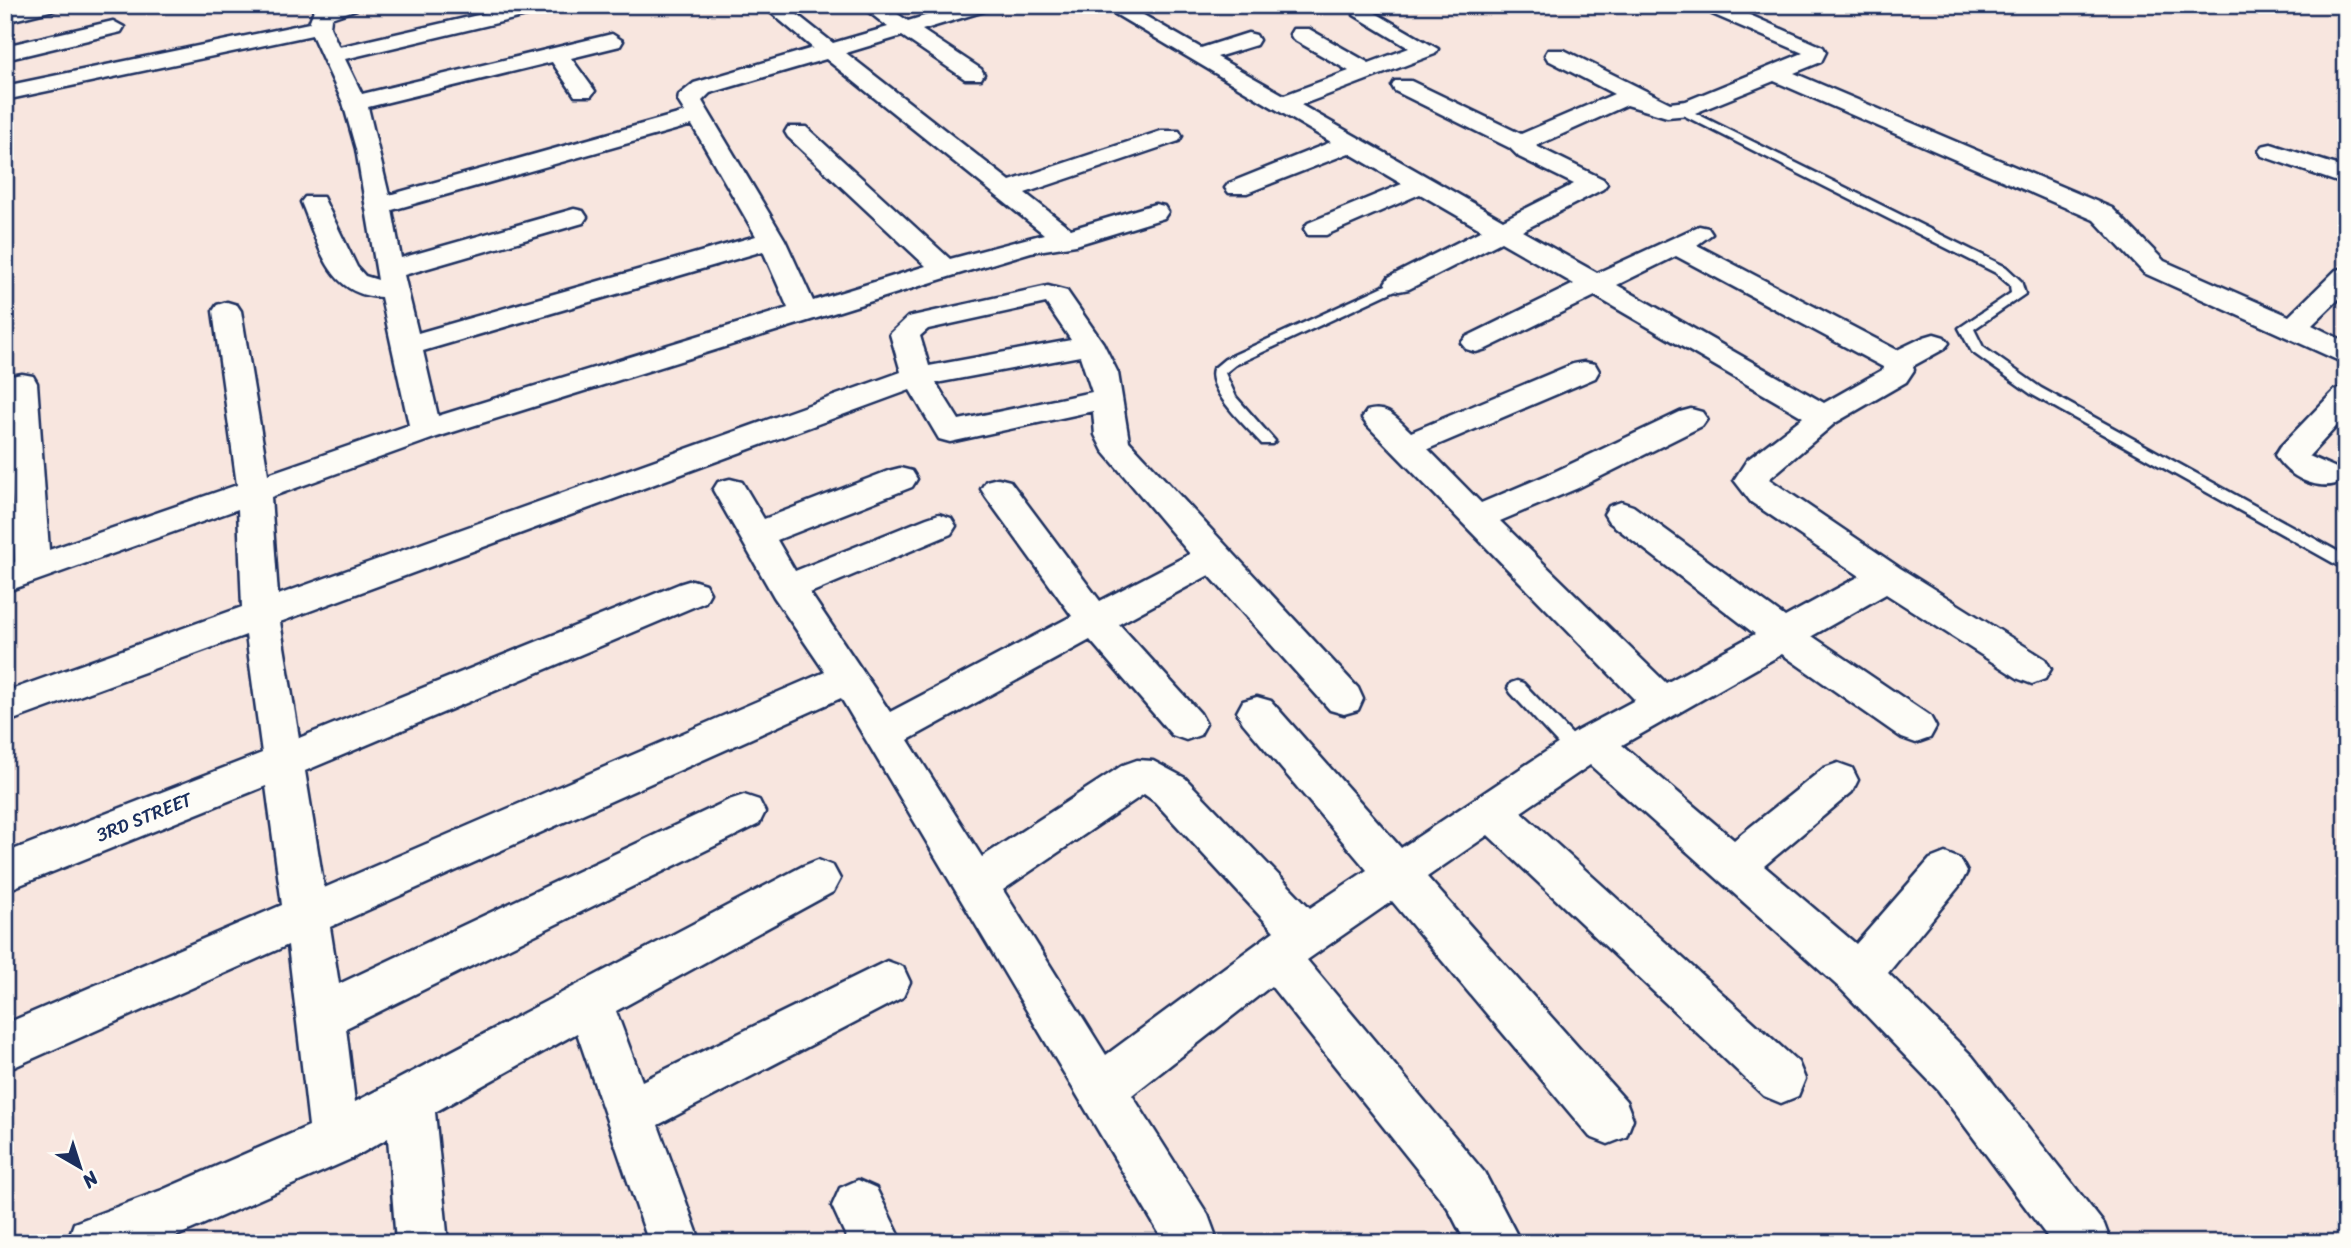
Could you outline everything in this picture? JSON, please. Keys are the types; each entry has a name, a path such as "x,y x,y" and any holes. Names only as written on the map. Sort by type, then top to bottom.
{"street":[{"path":"5,16 51,5"},
{"path":"5,93 315,17 351,5"},
{"path":"332,55 549,5"},
{"path":"772,5 1067,239"},
{"path":"870,5 973,74"},
{"path":"805,314 772,240 698,117 690,101 691,94 702,88 904,29 947,10 984,5"},
{"path":"1110,5 1285,103 1422,185 1824,416"},
{"path":"1556,55 1667,110 1681,110 1813,57 1815,52 1718,10 1716,5"},
{"path":"1285,103 1427,49 1366,15"},
{"path":"315,17 355,103 426,429"},
{"path":"5,53 113,27"},
{"path":"1301,34 1368,72"},
{"path":"1200,56 1248,40"},
{"path":"355,103 612,41"},
{"path":"557,54 583,91"},
{"path":"1773,73 2103,214 2117,226 2137,257 2346,355"},
{"path":"1399,283 1594,184 1528,152 1522,144 1403,86"},
{"path":"1522,144 1617,100 1643,100"},
{"path":"379,206 698,117"},
{"path":"797,132 945,269"},
{"path":"1005,191 1170,136"},
{"path":"1238,188 1351,143"},
{"path":"2271,151 2346,177"},
{"path":"1317,229 1422,185"},
{"path":"314,202 346,271 357,284 370,288 574,216"},
{"path":"22,383 19,574 426,429 1028,244 1067,239 1155,212"},
{"path":"407,346 772,240"},
{"path":"1476,343 1688,240 1897,362 1899,370 1895,375 1824,416 1759,468 1751,480 1763,494 2032,669"},
{"path":"2293,328 2346,276"},
{"path":"1108,398 950,432 917,377 905,334 918,323 1048,294 1057,297 1102,372 1108,398 1107,424 1114,444 1213,557 1344,699"},
{"path":"227,312 254,489 261,615 321,1016 335,1140"},
{"path":"1897,362 1934,343"},
{"path":"5,708 917,377 1088,346"},
{"path":"1407,446 1584,371"},
{"path":"2324,476 2295,462 2291,455 2346,397"},
{"path":"1378,418 1663,704"},
{"path":"1476,518 1691,419"},
{"path":"756,535 900,479"},
{"path":"998,489 1096,622 1186,724"},
{"path":"730,490 787,588 884,734 1189,1234"},
{"path":"1621,514 1784,636 1916,727"},
{"path":"787,588 939,526"},
{"path":"884,734 1213,557"},
{"path":"1100,1089 1290,945 1584,747 1887,577"},
{"name":"3RD STREET","path":"5,872 283,762 692,593"},
{"path":"5,1048 849,678"},
{"path":"1257,712 1608,1119"},
{"path":"1584,747 1732,866 1858,975 1955,1073 2085,1243"},
{"path":"976,884 1137,777 1153,778 1179,800 1290,945 1466,1190 1495,1243"},
{"path":"1732,866 1838,780"},
{"path":"1489,810 1781,1079"},
{"path":"321,1016 744,812"},
{"path":"1858,975 1945,872"},
{"path":"93,1242 174,1228 818,879"},
{"path":"631,1113 887,982"},
{"path":"589,1001 675,1243"},
{"path":"410,1099 422,1243"}],"lane":[{"path":"2332,5 2345,5"},
{"path":"1681,110 2001,270 2016,284 2018,294 1966,328 1977,349 2036,391 2346,564"},
{"path":"1267,441 1219,382 1218,372 1230,362 1399,283"},
{"path":"1517,688 1584,747"}]}
